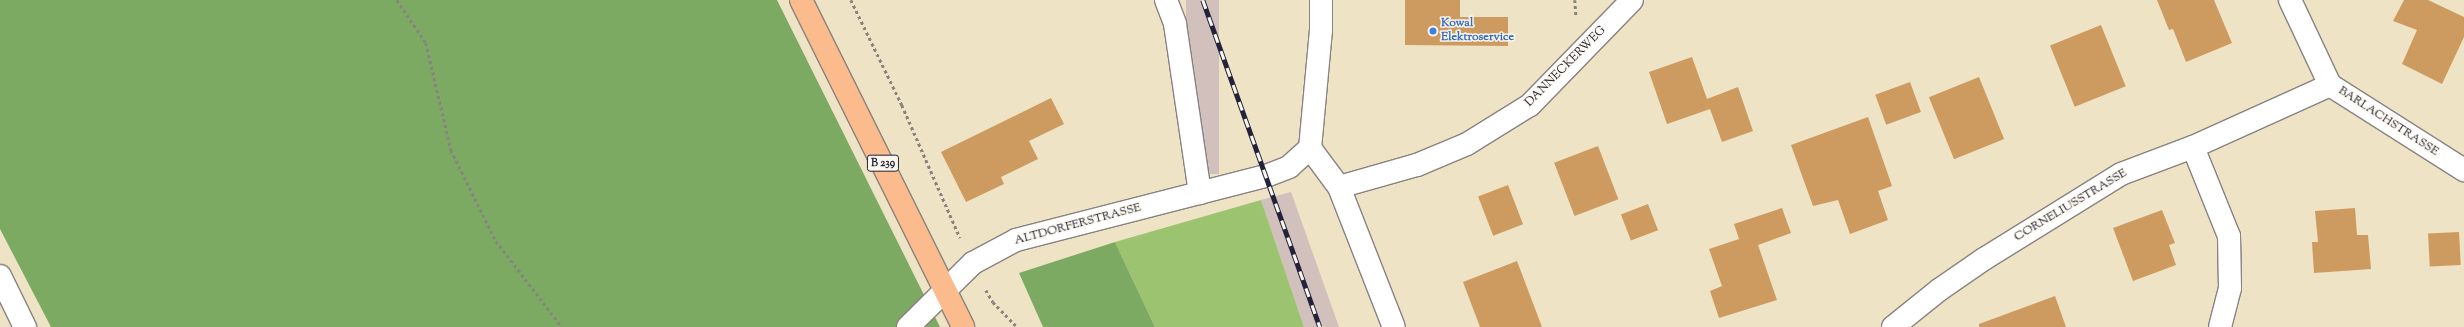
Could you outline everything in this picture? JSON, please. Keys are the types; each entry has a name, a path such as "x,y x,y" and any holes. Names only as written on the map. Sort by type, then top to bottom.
{"main road":[{"name":"B 239","path":"801,0 947,292 962,327"}],"street":[{"path":"1166,0 1175,24 1200,193"},
{"path":"1321,0 1321,30 1310,148 1339,187 1394,327"},
{"name":"DANNECKERWEG","path":"1339,187 1432,159 1467,144 1530,105 1632,0"},
{"name":"BARLACHSTRASSE","path":"2290,0 2330,85 2464,170"},
{"name":"CORNELIUSSTRASSE","path":"1893,327 1939,290 1984,259 2121,174 2193,147 2330,85"},
{"path":"2193,147 2229,236 2230,288 2220,327"},
{"name":"ALTDORFERSTRASSE","path":"908,327 947,292 973,263 1016,240 1200,193 1289,167 1310,148"},
{"path":"0,276 25,327"}],"path":[{"path":"397,0 426,43 451,150 493,234 562,327"},
{"path":"851,0 902,105 949,216 992,302 1017,327"}],"shaded area":[{"path":"1186,0 1219,0 1219,174 1186,174"},
{"path":"1291,192 1339,327 1304,327 1261,200"}],"green space":[{"path":"0,0 777,0 940,327 51,327 0,229"},
{"path":"1261,200 1304,327 1155,327 1115,242"},
{"path":"1115,242 1155,327 1043,327 1019,273"}],"building":[{"name":"Kowal Elektroservice","path":"1405,0 1460,0 1460,17 1508,17 1508,46 1405,45"},
{"path":"2157,0 2214,0 2232,43 2186,62 2173,29 2169,30"},
{"path":"2404,0 2428,0 2464,17 2464,37 2442,84 2402,64 2417,30 2393,21"},
{"path":"2101,25 2126,86 2075,107 2050,46"},
{"path":"1692,57 1707,99 1738,87 1753,131 1722,142 1710,109 1667,124 1649,72"},
{"path":"1979,77 2004,139 1954,159 1929,97"},
{"path":"1910,82 1921,112 1886,125 1875,95"},
{"path":"1051,98 1064,124 1029,141 1038,159 1001,177 1004,184 966,202 941,152"},
{"path":"1868,117 1892,186 1878,191 1888,220 1850,234 1838,200 1813,206 1791,145"},
{"path":"1598,146 1618,199 1575,216 1554,163"},
{"path":"1508,185 1523,224 1493,236 1478,196"},
{"path":"1648,204 1658,230 1631,241 1621,214"},
{"path":"1782,208 1791,233 1758,245 1777,300 1719,318 1710,291 1722,286 1709,249 1739,239 1734,224"},
{"path":"2355,208 2357,235 2368,235 2371,269 2314,273 2312,242 2318,242 2315,211"},
{"path":"2162,210 2175,243 2169,245 2176,265 2133,281 2113,228"},
{"path":"2459,232 2461,265 2430,267 2428,234"},
{"path":"1517,261 1542,327 1480,327 1463,282"},
{"path":"2055,296 2066,327 1979,327 1979,324"}],"railway":[{"path":"1203,0 1320,327"}],"place":[{"name":"Kowal Elektroservice","path":"1433,31"}]}
